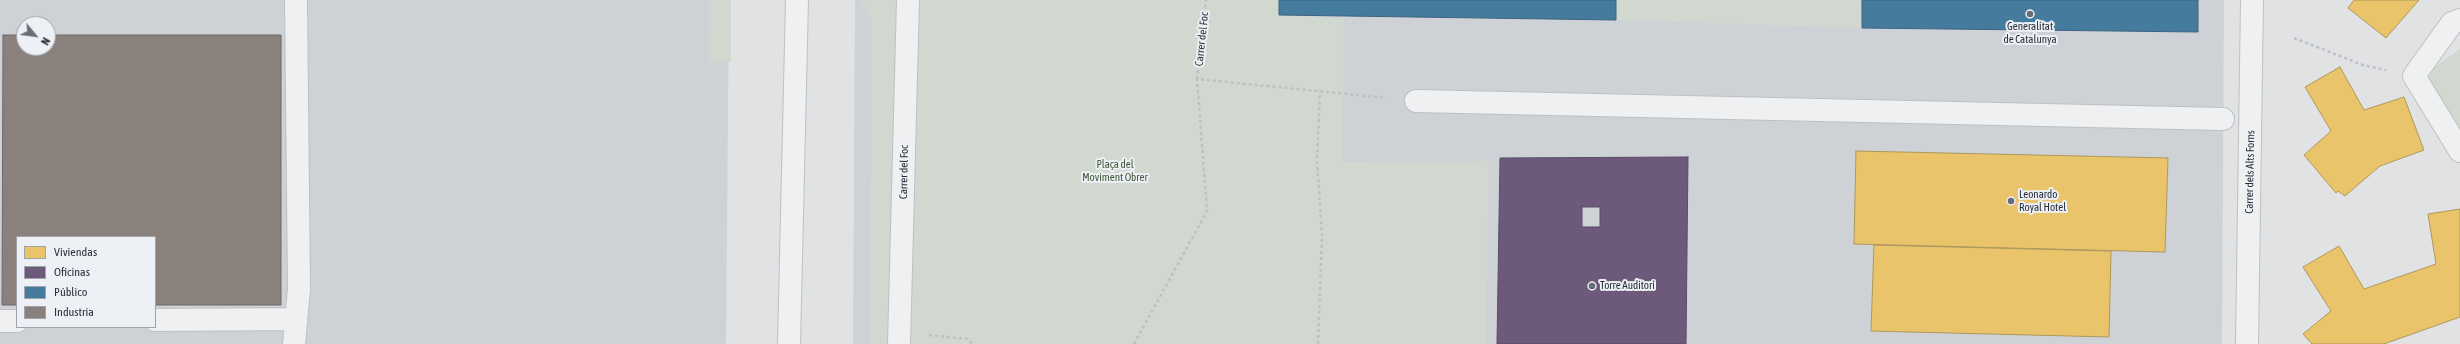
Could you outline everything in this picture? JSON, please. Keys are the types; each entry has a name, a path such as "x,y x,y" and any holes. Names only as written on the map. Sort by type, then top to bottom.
{"street":[{"path":"294,344 295,318 299,289 296,0"},
{"path":"790,344 797,0"},
{"name":"Carrer del Foc","path":"899,344 908,0"},
{"name":"Carrer dels Alts Forns","path":"2247,344 2252,0"},
{"path":"2460,20 2452,23 2414,76 2460,150"},
{"path":"1416,101 2223,119"},
{"path":"156,320 295,318"},
{"path":"0,321 16,321"}],"path":[{"name":"Carrer del Foc","path":"1197,79 1206,0"},
{"path":"2294,38 2363,65 2414,76"},
{"path":"1134,344 1207,211 1197,79 1416,101"},
{"path":"1318,344 1322,234 1317,160 1320,91"}],"shaded area":[{"path":"0,0 729,0 726,344 0,344"},
{"path":"855,0 2224,0 2222,344 853,344"}],"green space":[{"path":"709,0 731,0 731,62 708,63"},
{"name":"Plaça del Moviment Obrer","path":"860,0 1279,0 1279,15 1344,18 1342,162 1489,161 1486,344 870,344 872,20"},
{"path":"1616,0 1862,0 1862,28 1616,20"},
{"path":"2460,49 2460,127 2425,74"}],"building: Viviendas":[{"path":"2354,0 2419,0 2386,38 2348,8"},
{"path":"2340,67 2364,110 2404,97 2424,150 2380,166 2345,196 2338,191 2336,193 2304,155 2331,131 2305,87"},
{"name":"Leonardo Royal Hotel","path":"1856,151 2168,158 2165,252 1854,244"},
{"path":"2460,209 2460,317 2384,344 2312,344 2303,334 2331,311 2303,267 2339,246 2364,289 2436,264 2428,214"},
{"path":"1874,245 2111,251 2109,337 1871,331"}],"building: Oficinas":[{"name":"Torre Auditori","path":"1688,157 1686,344 1497,344 1500,158","holes":["1582,207 1600,207 1600,227 1582,227"]}],"building: Público":[{"path":"1279,0 1616,0 1616,20 1279,15"},
{"name":"Generalitat de Catalunya","path":"1862,0 2198,0 2198,32 1862,28"}],"building: Industria":[{"path":"3,35 16,35 16,56 56,56 56,35 281,35 281,305 156,305 156,236 16,236 16,305 2,305"}],"place":[{"name":"Generalitat de Catalunya","path":"2030,14"},
{"name":"Leonardo Royal Hotel","path":"2011,201"},
{"name":"Torre Auditori","path":"1592,286"}]}
